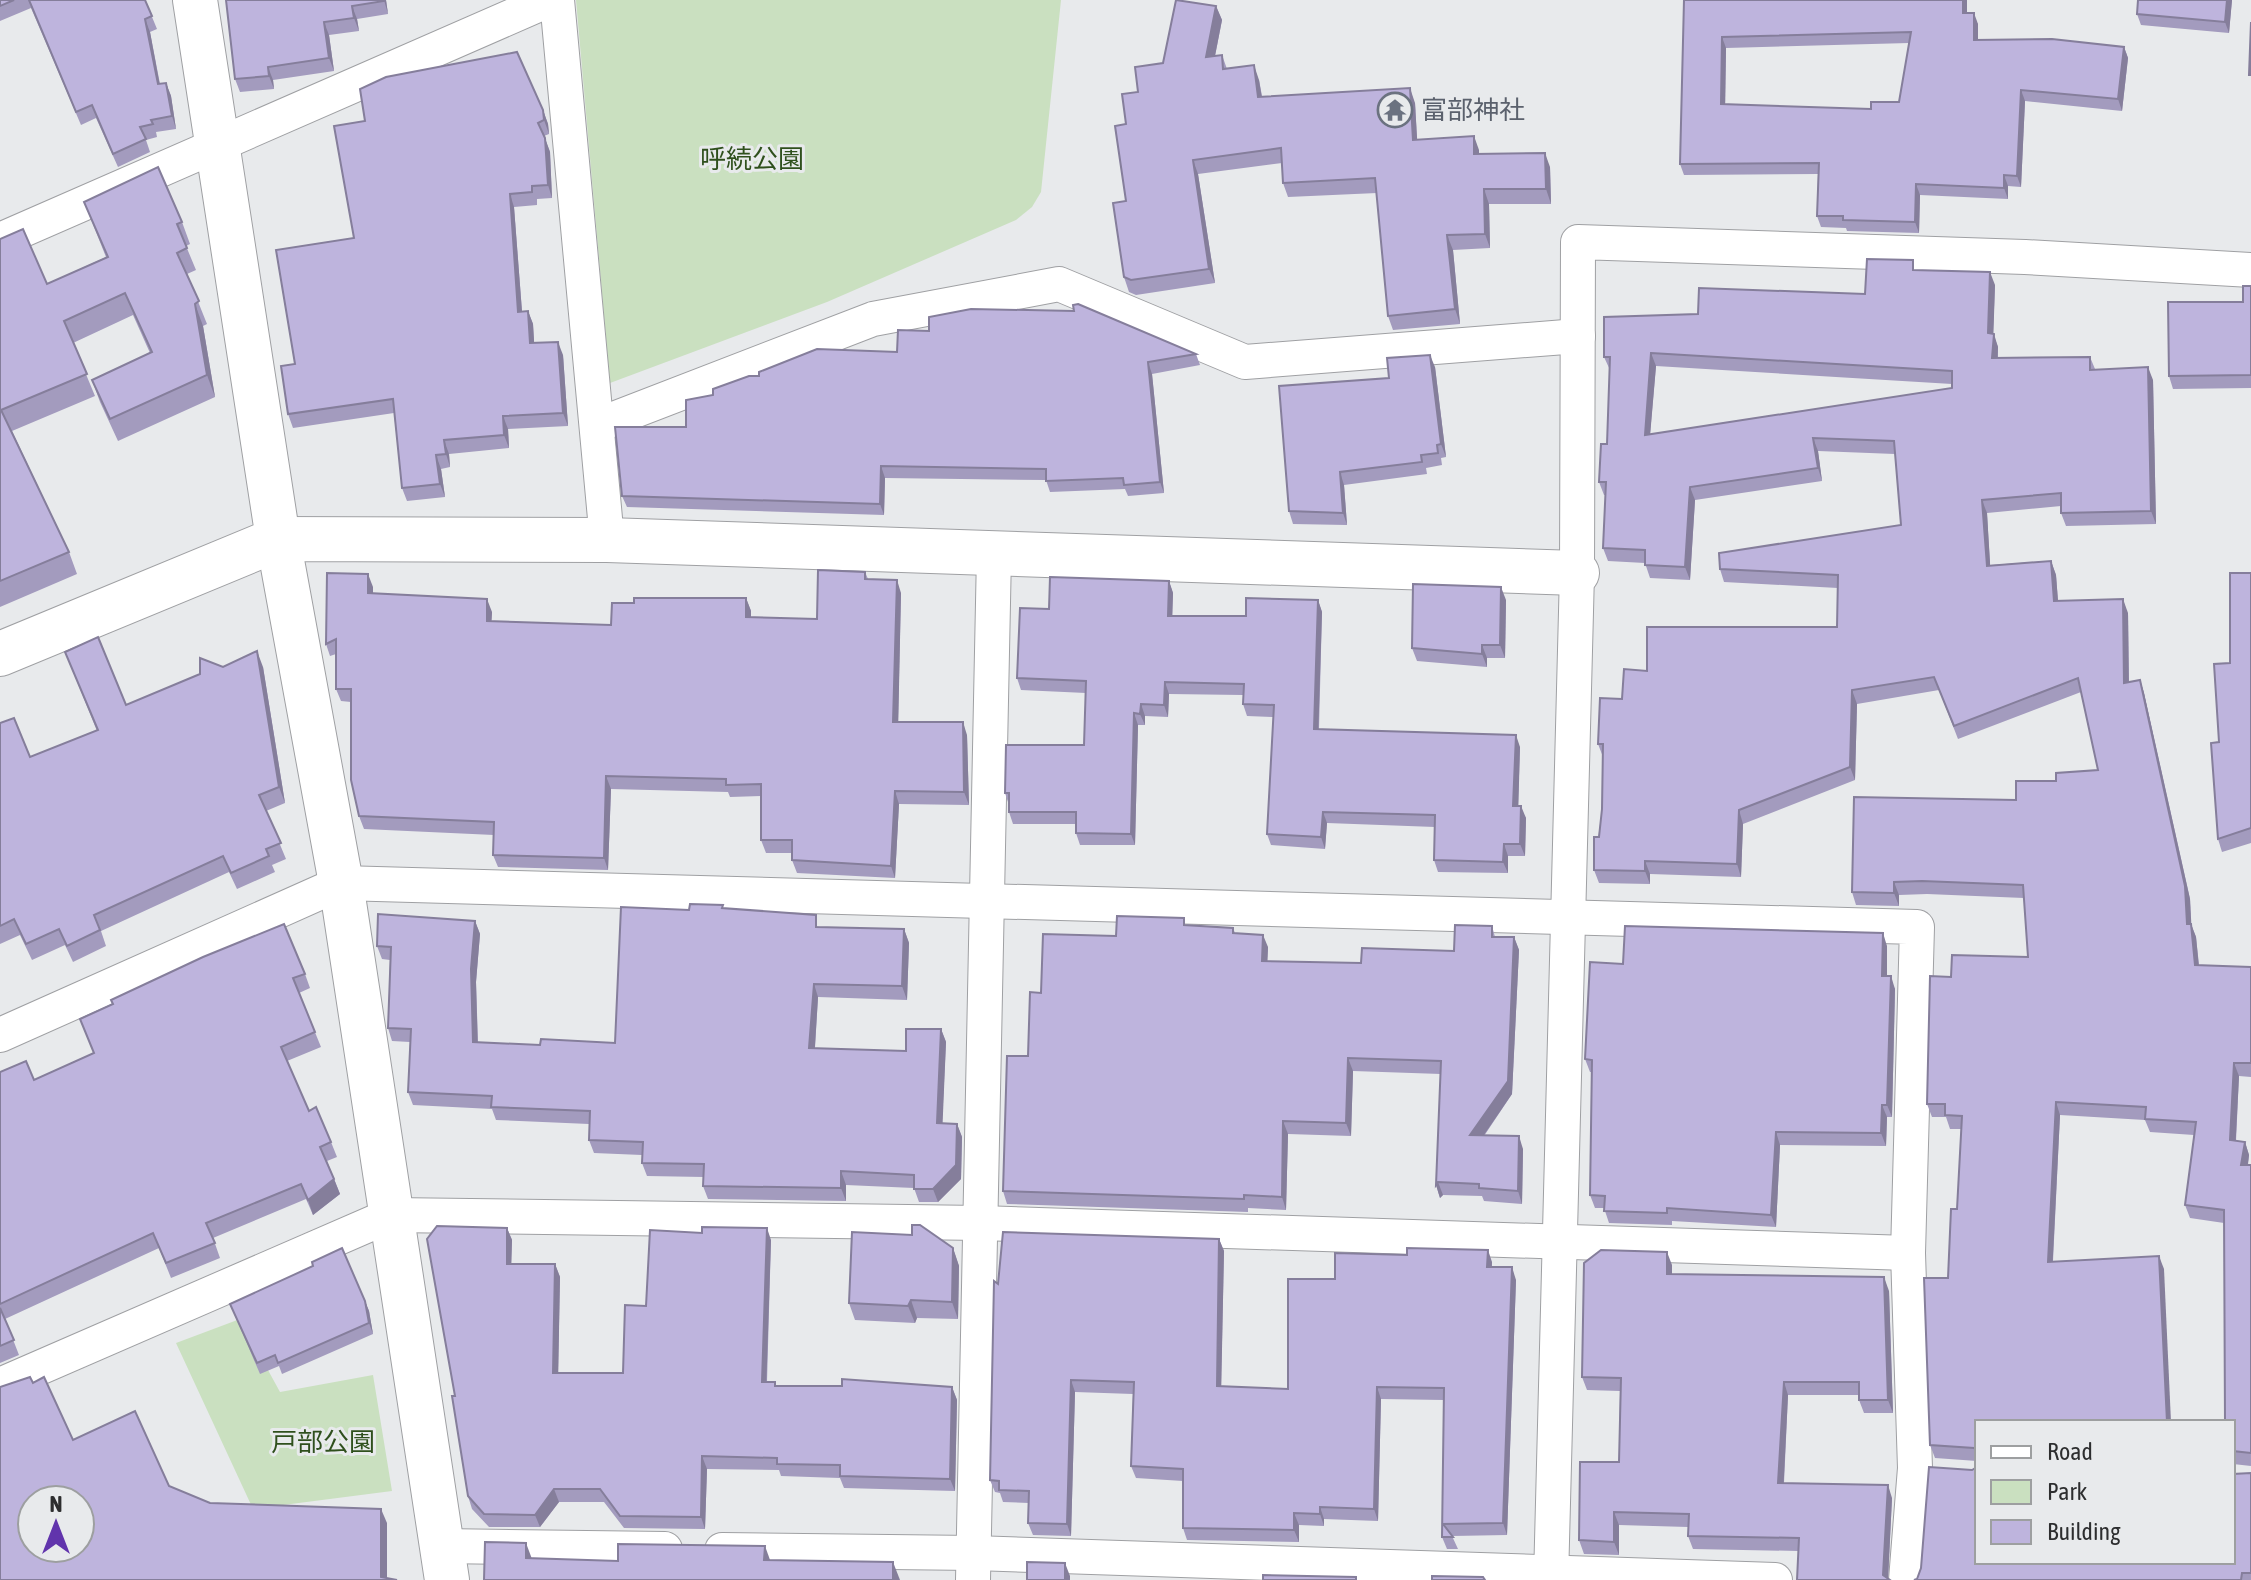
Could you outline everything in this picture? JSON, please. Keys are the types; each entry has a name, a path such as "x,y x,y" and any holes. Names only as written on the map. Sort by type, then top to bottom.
{"street":[{"path":"195,0 278,539 341,883 444,1563 973,1566 1775,1580"},
{"path":"0,240 549,0"},
{"path":"557,0 607,540"},
{"path":"1551,1575 1577,573 1578,242 2025,257 2251,270"},
{"path":"598,425 873,319 1059,284 1245,362 1578,336"},
{"path":"0,654 278,539 607,540 1577,573"},
{"path":"973,1566 994,554"},
{"path":"0,1035 341,883 1917,927 1908,1253 1915,1468 1906,1580"},
{"path":"0,1385 391,1215 981,1223 1908,1253"}],"green space":[{"name":"呼続公園","path":"576,0 1061,0 1041,192 1032,207 1016,220 827,302 610,383"},
{"name":"戸部公園","path":"240,1319 280,1392 373,1375 392,1491 253,1509 176,1343"}],"building":[{"path":"0,0 14,0 0,6"},
{"path":"29,0 145,0 152,16 145,19 158,84 166,83 172,116 151,120 153,124 140,127 146,139 113,154 92,105 76,112"},
{"path":"226,0 384,1 352,6 354,18 324,22 329,58 268,67 269,76 235,79"},
{"path":"1176,0 1216,6 1206,57 1222,55 1223,69 1254,65 1258,97 1410,88 1413,140 1474,136 1474,154 1545,153 1546,189 1484,189 1485,234 1447,235 1455,309 1388,316 1375,178 1283,183 1281,148 1193,160 1209,269 1131,280 1124,277 1113,203 1126,201 1115,126 1126,124 1122,94 1138,92 1135,67 1163,63"},
{"path":"1684,0 1963,0 1963,13 1974,13 1974,40 2052,39 2124,47 2118,99 2021,90 2017,176 2004,175 2004,188 1916,184 1915,222 1843,220 1843,216 1817,216 1819,163 1680,164","holes":["1911,32 1899,102 1871,102 1871,109 1721,104 1722,37"]},
{"path":"2138,0 2227,0 2225,22 2137,14"},
{"path":"2251,22 2251,75 2249,75"},
{"path":"517,52 543,110 544,120 538,123 545,138 548,185 532,186 532,192 510,194 518,312 528,311 530,343 558,342 563,413 503,416 504,435 444,440 446,454 436,455 440,484 402,488 393,399 288,414 281,366 295,364 276,250 354,238 334,126 365,121 360,89 386,77"},
{"path":"158,167 182,222 177,224 187,248 177,253 199,301 195,304 207,375 110,419 92,380 152,352 125,293 64,321 87,374 1,410 69,552 0,581 0,239 23,229 47,284 108,257 84,202"},
{"path":"1867,259 1913,260 1913,270 1990,272 1988,333 1994,334 1992,358 2090,357 2090,370 2148,367 2151,511 2061,513 2061,493 1982,500 1987,566 2051,561 2054,601 2123,599 2124,683 2140,680 2185,886 2187,924 2191,924 2195,965 2251,967 2251,1063 2234,1063 2230,1140 2245,1142 2241,1165 2251,1165 2251,1453 2235,1451 2235,1420 2225,1420 2224,1210 2185,1205 2196,1122 2145,1119 2146,1107 2056,1102 2048,1262 2159,1256 2167,1420 1975,1420 1975,1449 1930,1445 1924,1278 1948,1278 1951,1209 1957,1209 1962,1116 1945,1115 1945,1104 1927,1104 1930,976 1951,977 1952,955 2028,957 2023,885 1894,882 1894,893 1852,892 1854,797 2016,800 2016,781 2056,781 2056,773 2098,770 2078,678 1954,726 1934,677 1852,690 1850,767 1739,810 1737,864 1645,861 1645,871 1594,870 1594,837 1599,837 1602,809 1603,744 1598,744 1600,698 1622,699 1624,669 1647,671 1647,627 1837,627 1838,575 1720,569 1719,553 1901,525 1894,441 1813,438 1818,468 1690,487 1685,567 1645,565 1645,550 1603,548 1606,482 1599,482 1601,444 1607,444 1610,357 1604,357 1604,317 1698,314 1699,288 1865,294","holes":["1651,353 1952,371 1952,388 1645,435"]},
{"path":"2243,286 2251,286 2251,375 2169,376 2168,302 2243,302"},
{"path":"1078,304 1196,354 1148,362 1160,482 1124,485 1123,478 1046,481 1046,469 881,466 880,504 622,496 615,427 686,427 686,400 713,395 713,389 749,376 759,376 759,372 817,349 897,352 898,330 929,331 929,317 971,309 1074,311 1073,305"},
{"path":"1430,355 1441,444 1437,445 1438,453 1421,455 1422,462 1340,472 1343,513 1289,511 1279,386 1389,378 1387,358"},
{"path":"818,570 865,572 865,579 897,580 893,722 963,722 964,792 895,791 891,866 792,860 792,840 761,840 761,784 726,785 726,779 606,776 604,858 493,855 494,822 359,816 351,780 351,689 336,689 336,639 326,644 327,573 368,574 368,593 487,599 487,621 611,625 612,603 634,603 634,598 746,598 746,617 817,619"},
{"path":"2230,573 2251,573 2251,828 2218,839 2211,743 2219,742 2214,664 2230,663"},
{"path":"1050,577 1169,581 1168,616 1246,616 1246,598 1318,600 1314,729 1516,735 1513,806 1521,806 1520,844 1504,844 1503,862 1434,860 1435,815 1323,812 1321,837 1267,834 1274,705 1243,704 1244,684 1165,682 1164,705 1141,704 1140,714 1134,713 1131,834 1076,833 1076,812 1009,812 1009,793 1005,793 1006,745 1084,745 1086,681 1017,678 1020,608 1049,609"},
{"path":"1413,584 1501,587 1500,645 1482,645 1482,654 1412,648"},
{"path":"98,637 126,705 200,674 200,658 223,667 257,651 279,787 259,795 281,843 266,849 269,856 231,873 223,856 94,915 100,930 67,946 59,929 26,944 14,919 0,926 0,723 14,718 30,757 98,730 65,652"},
{"path":"690,904 816,915 816,927 904,929 902,986 814,984 809,1048 906,1051 906,1029 941,1029 937,1123 957,1124 956,1165 933,1189 914,1189 914,1175 841,1171 841,1188 703,1186 704,1164 642,1163 643,1142 589,1140 590,1111 491,1107 492,1096 408,1092 411,1029 388,1028 391,947 377,946 378,914 475,921 471,969 473,1042 540,1045 541,1039 615,1043 621,907 689,910"},
{"path":"1117,916 1184,918 1184,925 1233,928 1233,933 1263,935 1262,961 1361,963 1362,948 1454,951 1455,925 1492,926 1492,937 1514,937 1508,1081 1470,1135 1519,1136 1518,1191 1479,1188 1479,1184 1438,1182 1436,1185 1441,1061 1348,1058 1346,1123 1283,1121 1282,1197 1244,1195 1244,1199 1003,1191 1007,1056 1028,1056 1030,992 1041,993 1043,934 1116,936"},
{"path":"284,924 305,974 293,978 315,1032 281,1047 309,1111 316,1107 331,1142 320,1147 334,1179 308,1200 301,1184 206,1223 215,1243 166,1263 153,1233 0,1304 0,1072 26,1061 34,1080 94,1053 80,1019 113,1004 111,1000 203,957"},
{"path":"1625,926 1883,933 1882,976 1891,976 1887,1105 1882,1105 1881,1133 1776,1132 1771,1215 1667,1208 1667,1213 1604,1211 1605,1196 1590,1195 1592,1060 1585,1059 1590,962 1623,964"},
{"path":"912,1225 920,1225 953,1248 952,1302 911,1300 908,1306 849,1303 852,1232 912,1235"},
{"path":"437,1226 507,1228 507,1264 555,1264 553,1373 623,1373 625,1305 646,1306 650,1230 702,1233 702,1227 767,1228 762,1382 775,1382 775,1386 842,1386 842,1379 952,1387 950,1479 840,1476 840,1465 777,1464 777,1458 702,1456 701,1517 620,1516 600,1489 554,1489 535,1515 484,1514 468,1496 452,1396 455,1396 427,1239"},
{"path":"1003,1232 1219,1239 1217,1386 1288,1389 1288,1279 1335,1279 1335,1253 1407,1255 1407,1248 1488,1250 1487,1267 1512,1267 1503,1523 1443,1524 1453,1537 1442,1537 1444,1388 1377,1387 1374,1509 1320,1507 1320,1514 1294,1513 1294,1530 1183,1528 1183,1469 1131,1466 1134,1382 1071,1380 1067,1524 1028,1523 1029,1491 999,1490 999,1481 990,1480 994,1281 998,1284"},
{"path":"342,1248 365,1301 369,1323 278,1363 275,1355 257,1363 230,1304 313,1266 312,1262"},
{"path":"1601,1250 1667,1252 1667,1274 1884,1277 1888,1400 1859,1400 1859,1382 1784,1382 1778,1483 1888,1485 1883,1575 1890,1580 1797,1580 1799,1538 1688,1536 1689,1514 1614,1512 1614,1542 1579,1540 1580,1462 1619,1462 1621,1378 1582,1377 1584,1263"},
{"path":"0,1308 14,1340 0,1346"},
{"path":"30,1377 33,1383 44,1377 73,1440 135,1411 169,1486 210,1503 381,1509 381,1577 397,1580 0,1580 0,1387"},
{"path":"1929,1467 1975,1468 1975,1564 2235,1564 2235,1474 2251,1473 2251,1573 2242,1573 2241,1580 1914,1580 1921,1568"},
{"path":"485,1542 526,1543 526,1558 618,1561 618,1544 765,1546 764,1560 893,1562 893,1580 484,1580"},
{"path":"1027,1562 1065,1563 1065,1580 1027,1580"},
{"path":"1263,1575 1356,1577 1356,1580 1263,1580"},
{"path":"1432,1576 1483,1577 1485,1580 1432,1580"}],"place":[{"name":"富部神社","path":"1395,110"}]}
